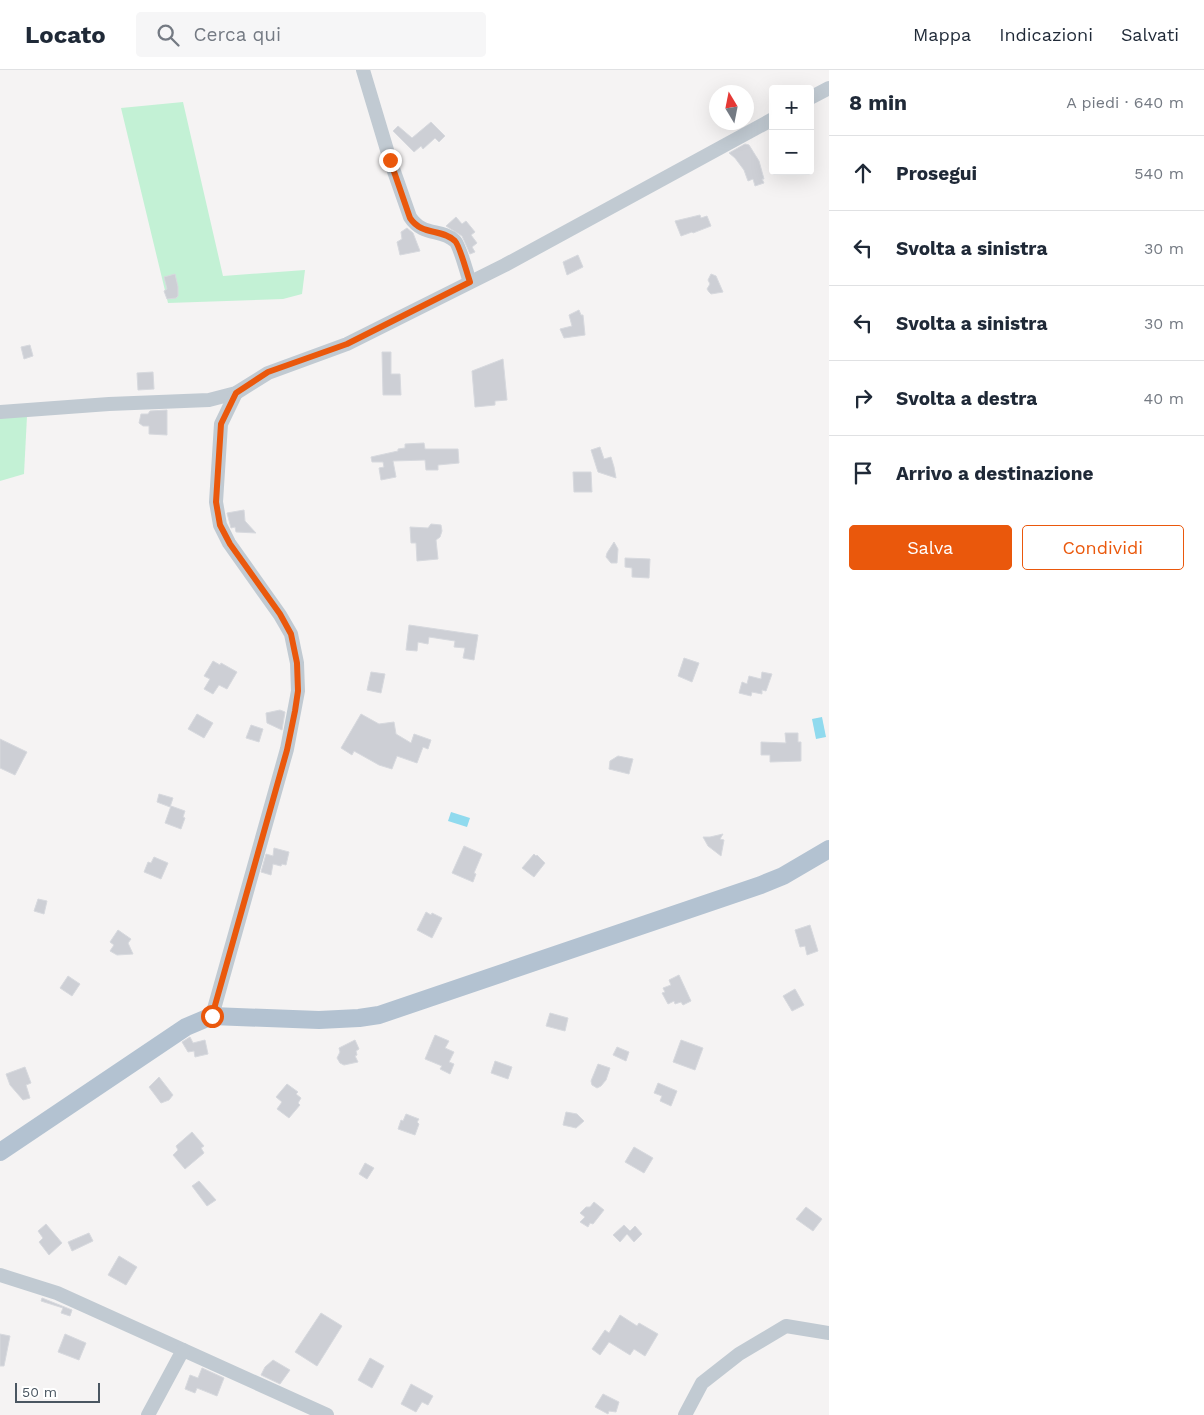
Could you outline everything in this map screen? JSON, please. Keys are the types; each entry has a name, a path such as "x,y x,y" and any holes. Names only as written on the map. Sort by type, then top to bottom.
{"main road":[{"path":"0,1152 186,1027 212,1016 320,1020 359,1018 379,1014 761,885 783,876 829,849"}],"street":[{"path":"363,70 390,160 410,218 420,229 447,236 456,242 470,282"},
{"path":"814,96 829,88"},
{"path":"0,412 109,404 209,400 236,393 268,372 347,344 545,244 769,121"},
{"path":"212,1016 287,750 298,691 297,663 291,634 280,614 230,544 220,525 216,502 221,424 236,393"},
{"path":"0,1275 57,1293 323,1414"},
{"path":"685,1415 702,1383 739,1354 786,1326 829,1333"},
{"path":"148,1415 183,1350"}],"green space":[{"path":"183,102 223,276 305,270 302,294 283,299 168,303 121,108"},
{"path":"27,416 24,474 0,481 0,417"}],"water":[{"path":"822,717 826,737 816,739 812,719"},
{"path":"451,812 470,818 467,827 448,821"}],"building":[{"path":"431,122 445,136 439,142 435,138 423,149 421,146 414,152 393,131 398,126 412,138"},
{"path":"745,144 749,145 759,161 764,183 755,186 753,179 748,181 744,170 729,153"},
{"path":"700,215 701,218 707,216 711,226 681,236 675,221"},
{"path":"456,217 462,224 466,221 475,232 471,235 477,243 472,247 475,252 470,254 462,236 446,226"},
{"path":"407,228 413,233 420,251 400,255 397,242 402,239 401,232"},
{"path":"578,255 583,267 567,275 563,262"},
{"path":"175,274 178,296 167,299 164,291 167,289 164,277"},
{"path":"711,274 716,276 723,292 711,294 707,289 710,284 708,280"},
{"path":"579,310 581,315 583,315 585,335 564,338 560,329 572,326 569,315"},
{"path":"30,345 33,356 24,359 21,347"},
{"path":"382,352 391,352 391,374 400,374 401,395 383,395"},
{"path":"503,359 507,400 495,401 495,405 475,407 472,371"},
{"path":"153,372 154,389 138,390 137,373"},
{"path":"167,410 167,435 149,434 149,426 143,426 139,423 141,414 148,414 150,411"},
{"path":"424,443 425,449 458,449 459,463 438,465 438,470 426,470 425,460 393,461 396,477 381,480 379,468 384,467 383,462 372,462 371,457 398,451 398,449 405,448 405,444"},
{"path":"600,447 604,459 611,457 616,478 598,472 591,450"},
{"path":"573,472 591,472 592,492 574,492"},
{"path":"244,510 245,521 256,533 236,532 235,527 231,528 227,513"},
{"path":"431,524 441,525 440,537 436,540 438,559 417,561 416,543 411,543 410,527 428,528"},
{"path":"614,542 618,549 617,563 611,563 606,557"},
{"path":"625,558 650,559 649,578 632,577 632,568 625,567"},
{"path":"409,625 478,635 474,660 463,658 465,648 454,647 455,641 429,637 428,644 418,642 417,651 406,650"},
{"path":"684,658 699,663 692,682 678,676"},
{"path":"213,661 220,665 221,663 237,672 227,689 219,685 213,694 204,689 210,679 204,676"},
{"path":"371,672 385,674 381,693 367,690"},
{"path":"762,672 772,674 766,691 762,690 762,694 752,692 751,696 739,693 742,682 747,684 749,676 761,679"},
{"path":"280,710 285,712 282,730 267,723 266,713"},
{"path":"197,714 213,723 204,738 188,729"},
{"path":"361,714 379,724 394,722 396,734 411,743 414,734 431,740 428,749 423,747 417,763 397,756 392,769 379,765 354,751 352,755 341,748"},
{"path":"251,725 263,729 259,742 246,738"},
{"path":"785,733 798,733 798,742 801,742 801,761 770,762 770,755 761,755 761,742 786,743"},
{"path":"0,739 27,752 15,775 0,768"},
{"path":"618,756 633,759 629,774 609,769 610,761"},
{"path":"159,794 173,798 170,807 157,802"},
{"path":"171,806 185,811 183,817 185,818 181,829 165,823"},
{"path":"723,834 720,839 724,840 721,856 708,846 703,837"},
{"path":"464,846 482,854 474,873 476,874 473,882 452,873"},
{"path":"274,848 289,852 286,865 273,864 271,875 261,872 266,854 273,856"},
{"path":"534,854 545,863 534,877 522,868"},
{"path":"154,857 168,863 161,879 144,872 148,862 151,863"},
{"path":"38,899 47,901 44,914 34,911"},
{"path":"426,912 442,918 432,938 417,930"},
{"path":"810,925 818,951 807,955 805,946 800,947 795,930"},
{"path":"118,930 131,939 128,943 133,954 117,955 110,951 114,945 110,942"},
{"path":"679,975 691,1001 683,1005 681,1002 675,1004 674,1001 668,1004 662,993 665,992 663,988 671,985 669,980"},
{"path":"68,976 80,984 72,996 60,988"},
{"path":"795,989 804,1005 792,1011 783,996"},
{"path":"550,1013 568,1018 565,1031 546,1026"},
{"path":"435,1035 449,1041 445,1048 454,1052 449,1062 454,1064 450,1074 440,1069 442,1066 425,1059"},
{"path":"190,1037 193,1043 205,1040 208,1054 195,1057 194,1051 188,1052 182,1042"},
{"path":"355,1040 359,1049 356,1051 357,1055 355,1056 358,1062 344,1065 340,1063 337,1058 340,1052 339,1048"},
{"path":"681,1040 703,1048 695,1070 673,1062"},
{"path":"617,1047 629,1052 626,1061 613,1055"},
{"path":"495,1061 512,1067 508,1079 491,1073"},
{"path":"598,1064 610,1068 606,1080 597,1088 592,1085 591,1081"},
{"path":"25,1067 31,1083 26,1085 30,1098 23,1100 10,1085 6,1074"},
{"path":"159,1077 173,1095 169,1100 161,1103 149,1087"},
{"path":"658,1083 677,1091 671,1106 660,1101 662,1096 654,1093"},
{"path":"287,1084 298,1092 296,1094 301,1098 298,1103 300,1105 289,1118 277,1109 282,1102 276,1097"},
{"path":"566,1112 577,1114 584,1121 576,1128 563,1125"},
{"path":"406,1114 419,1119 415,1135 398,1129 401,1120 403,1121"},
{"path":"192,1132 204,1146 201,1148 204,1153 185,1169 173,1155 178,1150 176,1146"},
{"path":"634,1147 653,1158 644,1173 625,1162"},
{"path":"365,1163 374,1168 367,1179 359,1174"},
{"path":"199,1181 216,1200 207,1206 192,1186"},
{"path":"594,1202 604,1210 593,1224 590,1223 588,1227 580,1222 585,1217 580,1213"},
{"path":"806,1207 822,1219 813,1231 796,1219"},
{"path":"46,1224 62,1243 49,1255 39,1242 43,1238 38,1231"},
{"path":"624,1225 630,1231 635,1226 642,1234 634,1242 627,1234 620,1242 613,1235"},
{"path":"89,1233 93,1241 72,1251 68,1242"},
{"path":"119,1256 137,1267 126,1285 108,1275"},
{"path":"42,1298 72,1310 70,1316 61,1313 63,1308 41,1301"},
{"path":"321,1313 342,1326 317,1366 295,1352"},
{"path":"620,1315 637,1326 639,1323 658,1334 645,1356 634,1349 630,1355 609,1342 600,1355 592,1349 605,1330 609,1333"},
{"path":"0,1334 10,1336 4,1366 0,1366"},
{"path":"65,1334 86,1343 79,1360 58,1352"},
{"path":"370,1358 384,1366 372,1388 358,1380"},
{"path":"273,1360 290,1370 280,1384 261,1375 265,1367"},
{"path":"202,1368 224,1378 217,1396 197,1388 195,1393 185,1389 190,1375 198,1378"},
{"path":"411,1384 433,1396 428,1405 422,1402 416,1412 401,1404"},
{"path":"603,1394 619,1402 616,1412 609,1411 608,1414 595,1407"}],"route":[{"path":"212,1016 287,750 298,691 297,663 291,634 280,614 230,544 220,525 216,502 221,424 236,393 268,372 347,344 470,282 456,242 447,236 420,229 410,218 390,160"}]}
